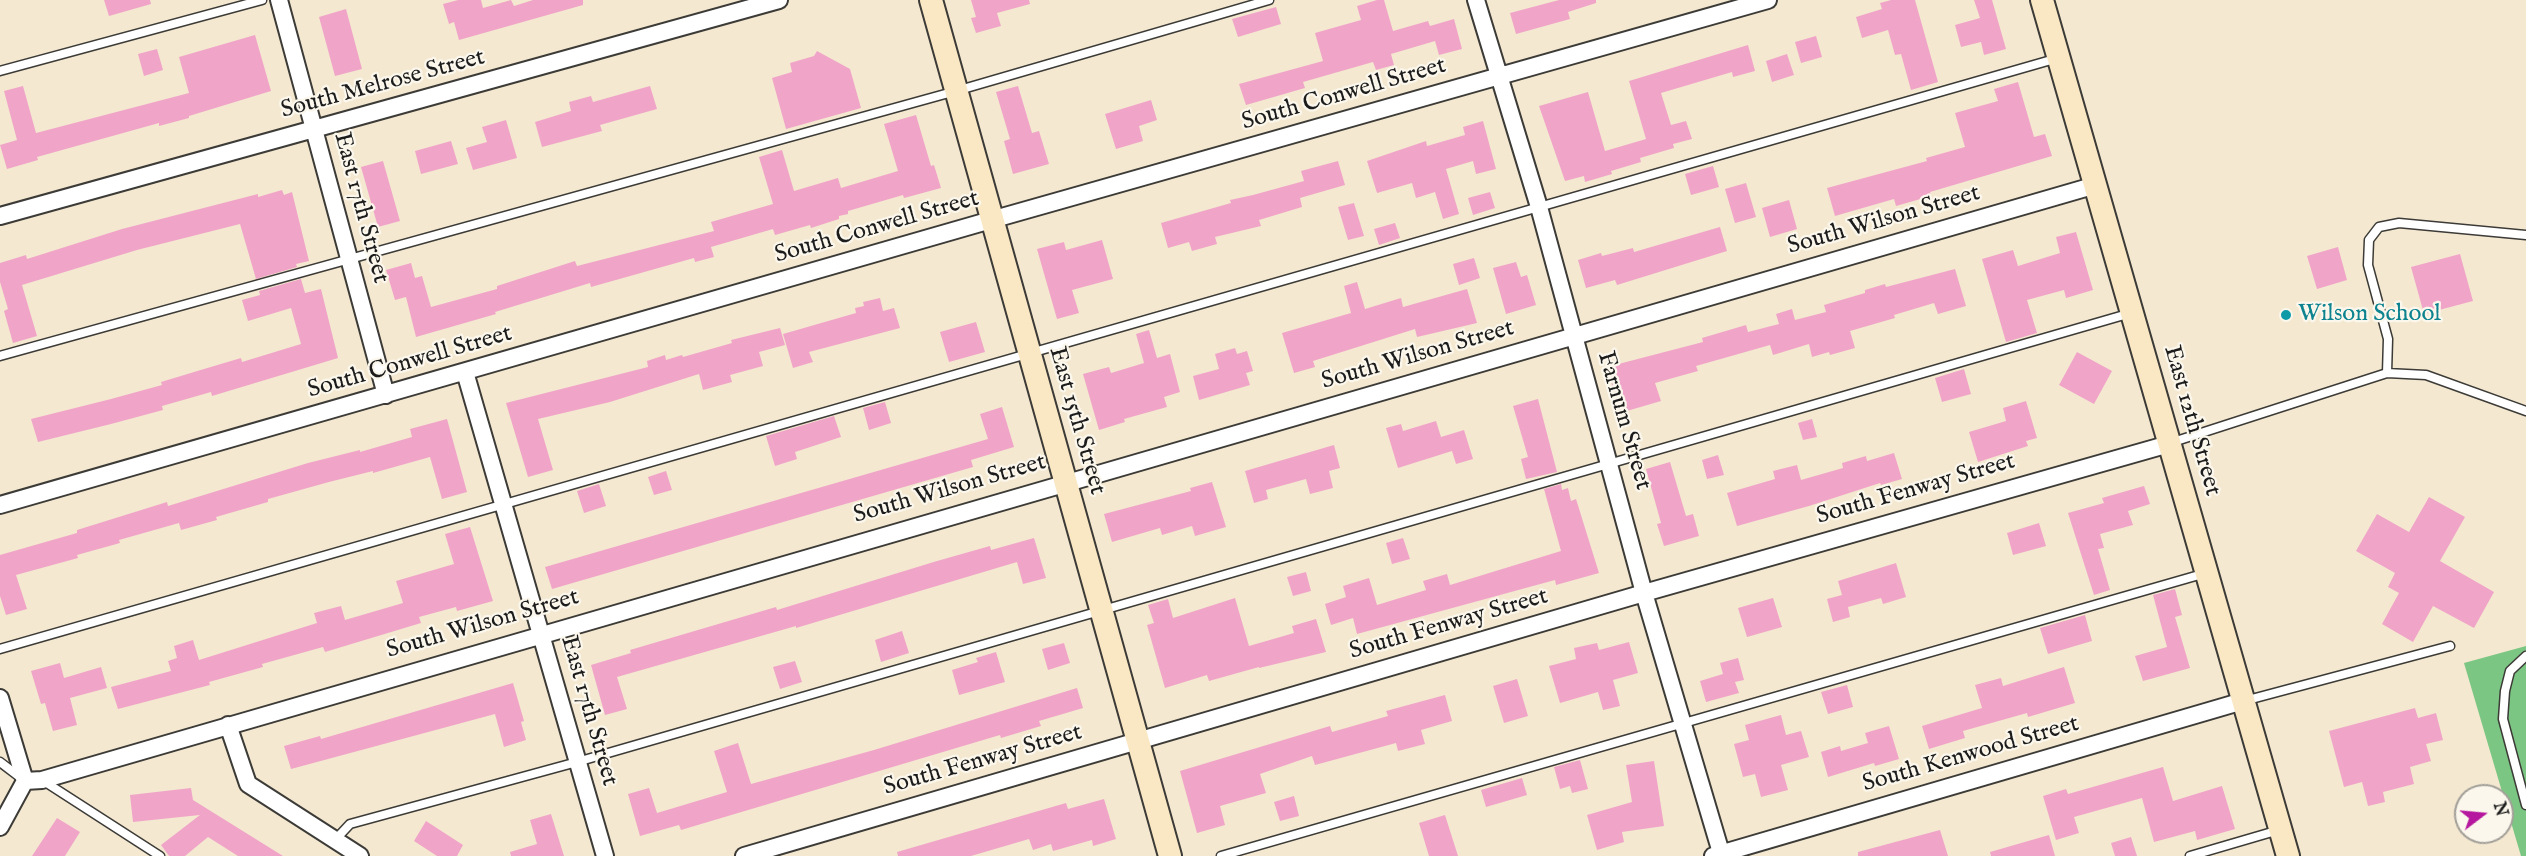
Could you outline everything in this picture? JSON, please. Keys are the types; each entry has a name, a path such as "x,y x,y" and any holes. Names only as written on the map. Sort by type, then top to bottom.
{"street":[{"name":"East 17th Street","path":"279,0 386,394"},
{"name":"South Melrose Street","path":"0,216 778,0"},
{"name":"East 15th Street","path":"931,0 1170,856"},
{"name":"Farnum Street","path":"1476,0 1539,207 1644,593 1684,724 1718,855"},
{"name":"South Conwell Street","path":"0,505 991,220 1768,0"},
{"name":"East 12th Street","path":"2042,0 2288,856"},
{"name":"South Wilson Street","path":"33,780 2096,185"},
{"name":"East 17th Street","path":"465,372 605,856"},
{"name":"South Fenway Street","path":"744,856 1644,593 2169,444"},
{"path":"0,698 33,780 0,826"},
{"name":"South Kenwood Street","path":"1718,855 2243,701"},
{"path":"228,725 248,784 360,856"}],"lane":[{"path":"0,71 262,0"},
{"path":"0,356 956,91 1269,0"},
{"path":"0,649 2059,57"},
{"path":"2387,373 2388,339 2368,265 2369,240 2379,227 2399,223 2526,235"},
{"path":"335,840 350,824 578,762 1611,465 2132,312"},
{"path":"2169,444 2387,373 2426,375 2526,411"},
{"path":"1221,856 2207,573"},
{"path":"2243,701 2450,646"},
{"path":"2526,656 2510,671 2505,691 2503,719 2526,805"},
{"path":"0,762 160,856"},
{"path":"2190,856 2280,830"}],"green space":[{"path":"2526,646 2526,856 2521,856 2514,832 2514,784 2500,784 2464,663"}],"building":[{"path":"104,0 150,0 151,4 109,16"},
{"path":"458,0 481,0 483,8 511,0 514,6 533,0 583,0 583,5 459,40 454,22 449,24 443,4"},
{"path":"971,0 1029,0 1030,4 997,13 1001,26 976,33 971,18 976,17"},
{"path":"1384,0 1393,31 1428,21 1430,26 1454,19 1462,49 1439,55 1435,41 1391,54 1394,65 1376,70 1373,62 1303,82 1305,88 1246,105 1239,84 1323,61 1315,33 1361,20 1357,6"},
{"path":"1559,0 1596,0 1596,3 1568,12 1570,19 1516,34 1510,13"},
{"path":"1891,0 1915,0 1938,82 1911,90 1901,54 1895,55 1888,30 1862,38 1856,17 1882,9 1880,3"},
{"path":"1974,0 1992,0 2006,49 1984,55 1981,42 1961,47 1955,25 1980,18"},
{"path":"1276,7 1281,24 1238,37 1232,19"},
{"path":"346,9 362,69 335,76 319,17"},
{"path":"255,35 271,91 189,116 189,118 159,126 159,123 37,157 38,160 7,169 0,145 17,140 4,91 23,86 36,133 189,93 179,57"},
{"path":"1816,36 1822,57 1801,63 1795,42"},
{"path":"1748,45 1755,71 1733,77 1732,72 1661,93 1671,125 1686,121 1692,139 1673,144 1674,148 1640,158 1641,162 1611,171 1612,174 1585,182 1584,176 1565,181 1539,106 1588,92 1605,151 1646,139 1629,81"},
{"path":"157,49 163,70 144,76 138,54"},
{"path":"817,51 850,69 861,108 786,129 772,78 792,72 790,63 814,56"},
{"path":"1787,54 1794,75 1772,82 1766,61"},
{"path":"2018,82 2034,137 2045,134 2052,156 1930,192 1931,196 1896,206 1894,199 1835,216 1827,188 1927,161 1926,158 1965,147 1955,113 1998,101 1994,89"},
{"path":"650,86 657,109 600,125 602,131 542,147 535,122 571,111 569,102 591,96 593,102"},
{"path":"1018,86 1032,133 1039,131 1049,164 1013,174 1004,141 1010,139 996,92"},
{"path":"1151,100 1157,120 1139,126 1143,141 1116,149 1105,114"},
{"path":"916,115 931,166 934,165 941,188 904,198 903,195 848,211 848,214 839,216 839,219 811,228 810,225 775,235 773,229 711,247 714,257 695,262 694,258 591,287 590,283 416,337 406,297 395,300 386,270 411,263 415,278 422,276 431,307 497,289 497,286 575,261 577,266 714,231 711,222 773,204 759,157 782,150 794,191 838,178 841,188 898,171 884,124"},
{"path":"506,120 517,158 473,170 466,148 487,142 482,127"},
{"path":"1483,121 1496,169 1476,174 1473,161 1446,169 1459,214 1443,219 1435,192 1416,198 1412,183 1377,193 1367,161 1426,141 1427,146 1465,135 1463,127"},
{"path":"451,141 458,164 421,174 415,151"},
{"path":"383,161 400,221 378,227 361,167"},
{"path":"1338,161 1345,185 1300,198 1302,207 1259,220 1261,226 1215,237 1217,244 1192,251 1189,242 1168,248 1161,223 1231,203 1230,200 1304,181 1301,171"},
{"path":"1713,166 1719,187 1691,195 1685,174"},
{"path":"1746,183 1756,217 1735,223 1725,189"},
{"path":"282,190 284,195 292,192 309,261 296,264 297,267 256,279 240,224 137,250 22,285 37,336 13,343 4,311 8,309 0,282 0,263 26,255 27,259 122,229"},
{"path":"1490,192 1495,208 1473,215 1468,198"},
{"path":"1789,200 1797,229 1770,237 1762,208"},
{"path":"1354,203 1364,236 1348,240 1338,207"},
{"path":"1395,223 1400,238 1379,245 1374,229"},
{"path":"1720,227 1727,251 1617,285 1615,280 1586,288 1578,260 1601,253 1602,256 1633,248 1634,252"},
{"path":"2076,232 2093,290 2066,298 2064,290 2027,300 2037,333 2006,342 1982,259 2013,250 2018,266 2060,253 2056,237"},
{"path":"1102,240 1113,279 1072,290 1079,313 1057,319 1037,249 1064,242 1066,250"},
{"path":"2338,247 2347,280 2317,289 2307,256"},
{"path":"2460,254 2473,301 2424,314 2411,267"},
{"path":"1474,258 1480,278 1459,285 1453,264"},
{"path":"1516,262 1521,277 1527,275 1536,305 1506,314 1493,268"},
{"path":"1955,269 1966,306 1938,314 1934,303 1894,315 1895,318 1850,331 1855,348 1830,355 1829,352 1812,357 1809,344 1773,355 1770,345 1696,366 1698,371 1655,383 1661,401 1620,413 1607,367 1703,342 1702,338 1746,325 1748,332 1779,324 1776,314 1792,309 1795,320 1826,312 1824,305 1865,293 1865,290 1885,284 1886,287"},
{"path":"301,279 305,293 321,289 338,358 212,396 211,392 162,406 163,410 38,442 31,419 162,385 161,382 241,358 242,362 301,344 291,308 248,321 242,300 260,295 259,291"},
{"path":"1357,282 1365,309 1401,298 1403,307 1467,289 1477,323 1417,337 1415,329 1313,361 1315,367 1294,373 1282,333 1351,313 1344,286"},
{"path":"880,298 883,311 894,308 900,328 809,352 813,362 793,368 783,334 856,313 855,308 864,306 863,302"},
{"path":"976,322 985,352 949,362 940,332"},
{"path":"780,328 785,345 759,352 763,366 730,375 732,382 703,390 699,374 610,402 538,419 553,470 528,477 506,403 648,367 647,361 665,355 666,360 682,355 683,357 732,343 731,340"},
{"path":"1149,330 1157,358 1170,354 1180,392 1164,397 1167,407 1124,419 1125,422 1099,430 1083,374 1109,367 1111,373 1144,363 1136,334"},
{"path":"1235,348 1237,354 1247,351 1253,371 1246,373 1250,385 1199,400 1193,376 1219,369 1215,354"},
{"path":"2077,352 2112,371 2094,404 2059,385"},
{"path":"1964,369 1971,394 1942,402 1935,378"},
{"path":"1538,399 1557,472 1526,479 1521,459 1528,457 1513,406"},
{"path":"2026,401 2037,438 2026,441 2028,446 1978,462 1969,432 2006,421 2003,408"},
{"path":"885,402 891,423 869,430 863,408"},
{"path":"1002,407 1014,447 971,460 973,467 552,589 545,567 988,439 980,414"},
{"path":"834,416 841,437 795,452 797,459 775,466 766,436"},
{"path":"447,419 467,492 442,499 430,457 373,473 373,471 329,482 268,499 268,502 216,517 217,520 181,530 179,523 119,540 120,543 77,555 78,558 16,575 27,609 6,615 0,596 0,555 77,533 77,530 167,502 168,506 308,463 360,450 360,452 412,437 410,429"},
{"path":"1812,419 1817,437 1803,440 1798,423"},
{"path":"1436,421 1441,437 1464,430 1473,459 1456,464 1452,451 1398,468 1386,428 1401,424 1403,431"},
{"path":"1334,445 1340,468 1329,471 1333,488 1310,494 1306,479 1266,490 1268,499 1254,503 1245,471"},
{"path":"1894,453 1902,479 1881,485 1880,483 1737,526 1727,493 1775,479 1773,471 1797,465 1801,480 1843,468 1842,463 1866,456 1867,461"},
{"path":"1718,455 1724,475 1707,479 1702,460"},
{"path":"1670,462 1686,516 1693,514 1699,536 1664,546 1657,524 1661,523 1646,469"},
{"path":"666,471 672,490 654,495 648,477"},
{"path":"1212,482 1226,527 1195,536 1192,526 1162,535 1160,528 1112,542 1104,514 1191,491 1190,488"},
{"path":"599,484 606,506 584,513 577,491"},
{"path":"1561,484 1562,490 1568,488 1571,501 1576,499 1599,573 1556,585 1555,580 1357,634 1353,618 1331,625 1325,604 1346,597 1343,586 1369,578 1377,605 1426,590 1423,581 1447,574 1450,585 1561,551 1544,489"},
{"path":"2144,486 2150,504 2128,511 2133,525 2100,534 2104,548 2098,549 2110,590 2094,595 2068,513 2104,503 2102,498"},
{"path":"2429,497 2465,517 2440,561 2494,592 2474,628 2433,606 2413,642 2382,624 2399,593 2388,587 2395,573 2356,551 2377,514 2409,532"},
{"path":"2039,523 2046,546 2013,555 2007,533"},
{"path":"470,527 493,601 457,611 456,607 419,617 421,623 325,652 323,647 262,664 263,667 209,682 210,685 118,709 111,687 171,671 168,661 177,658 174,646 193,640 199,660 317,623 314,613 341,606 345,620 403,603 396,581 454,564 445,534"},
{"path":"1034,538 1046,578 1023,584 1017,562 796,628 796,626 617,677 627,709 605,715 591,665 631,653 630,650 776,607 777,610 990,546 991,550"},
{"path":"1403,538 1410,559 1392,564 1386,543"},
{"path":"1896,563 1906,597 1883,604 1881,598 1848,607 1850,617 1833,622 1827,599 1842,595 1838,581"},
{"path":"1306,572 1311,591 1293,596 1287,577"},
{"path":"2175,589 2182,615 2175,617 2190,668 2143,681 2135,656 2167,647 2153,595"},
{"path":"1235,598 1249,646 1294,633 1292,626 1316,619 1326,652 1209,681 1207,675 1165,688 1147,625 1154,623 1148,605 1168,599 1173,618"},
{"path":"1773,598 1782,627 1747,637 1738,608"},
{"path":"2085,615 2092,641 2048,654 2040,628"},
{"path":"902,631 909,653 881,662 875,640"},
{"path":"1629,642 1638,673 1613,680 1620,706 1603,710 1598,692 1560,703 1549,666 1576,659 1574,648 1597,643 1599,650"},
{"path":"1064,643 1070,663 1048,670 1042,649"},
{"path":"996,652 1005,682 959,695 952,670 978,662 976,658"},
{"path":"1738,658 1744,680 1735,682 1739,693 1706,702 1700,681 1723,674 1720,663"},
{"path":"795,661 802,682 780,689 773,667"},
{"path":"60,663 64,678 101,667 107,688 70,698 77,725 53,731 45,703 41,704 31,671"},
{"path":"2064,667 2075,703 2028,717 2027,713 1963,731 1965,738 1929,749 1922,726 1982,708 1975,685 2001,678 2003,686"},
{"path":"1517,679 1528,716 1504,723 1493,686"},
{"path":"513,683 524,721 521,722 526,740 504,747 495,714 291,769 284,746 320,736 321,739"},
{"path":"1847,685 1853,707 1828,714 1821,692"},
{"path":"1077,688 1083,708 1039,721 1041,726 1001,738 1000,735 681,830 679,825 640,836 628,794 649,788 657,813 727,792 714,751 738,743 751,784 874,750"},
{"path":"1445,695 1452,721 1421,730 1425,744 1398,751 1396,743 1315,765 1312,756 1260,774 1266,793 1220,806 1225,825 1197,833 1180,771 1330,726 1332,732 1388,716 1386,711"},
{"path":"2415,708 2418,718 2436,713 2443,740 2426,744 2431,761 2410,767 2414,784 2383,792 2385,802 2368,806 2362,782 2344,787 2329,731"},
{"path":"1781,715 1786,735 1801,731 1809,757 1781,765 1788,790 1761,797 1755,774 1743,777 1734,744 1749,740 1745,725"},
{"path":"1889,726 1899,759 1875,766 1874,763 1828,777 1821,752 1840,746 1841,751 1868,743 1865,733"},
{"path":"1580,760 1588,789 1572,793 1570,786 1560,789 1554,767"},
{"path":"1654,761 1664,826 1622,832 1624,842 1597,850 1587,815 1632,802 1626,765"},
{"path":"2163,767 2173,801 2222,786 2235,829 2197,840 2195,831 2154,842 2142,798 2074,817 2079,833 2056,840 2043,796 2066,789 2068,794"},
{"path":"1522,778 1527,795 1486,807 1481,790"},
{"path":"191,788 193,800 283,856 238,856 208,837 185,856 169,856 161,845 200,815 133,822 130,795"},
{"path":"1294,796 1299,816 1280,821 1274,802"},
{"path":"1104,799 1116,839 1093,846 1092,840 1053,851 1051,844 1033,850 1029,839 971,856 898,856 897,852 1066,803 1068,809"},
{"path":"551,814 564,856 511,856 510,852 537,844 530,820"},
{"path":"1445,815 1458,856 1429,856 1419,823"},
{"path":"57,818 80,832 65,856 32,856"},
{"path":"426,821 463,845 457,856 437,856 414,841"},
{"path":"1940,830 1948,856 1858,856 1858,852"},
{"path":"2049,835 2055,856 1991,856 1990,852"},
{"path":"2131,837 2137,856 2115,856 2111,843"}],"place":[{"name":"Wilson School","path":"2286,315"}]}
